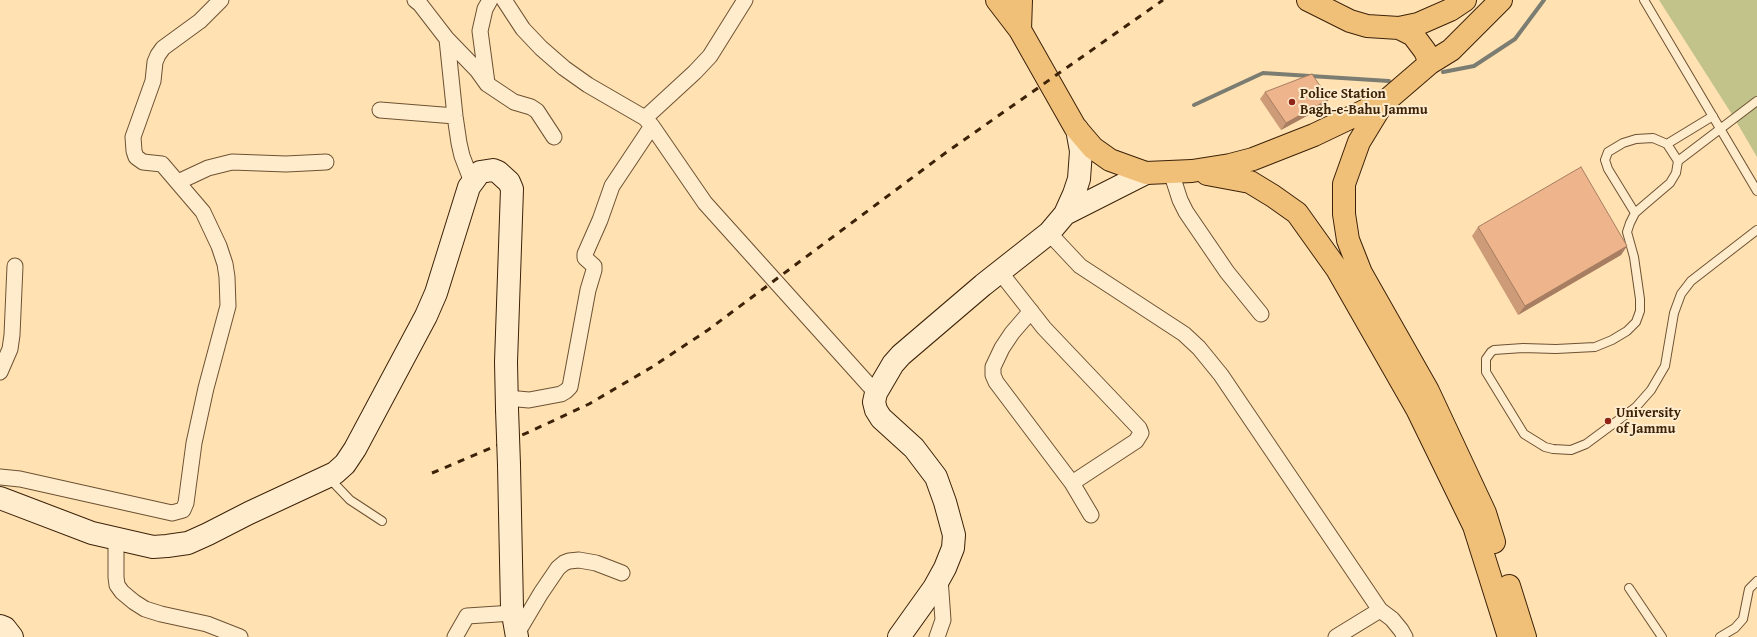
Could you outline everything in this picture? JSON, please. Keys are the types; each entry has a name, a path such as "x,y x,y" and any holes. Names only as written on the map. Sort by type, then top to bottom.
{"main road":[{"path":"997,0 1020,30 1077,129 1093,148 1110,160 1146,173 1182,172 1230,165 1253,159 1314,135 1384,101 1430,63 1451,50 1501,0"},
{"path":"1020,30 1021,0"},
{"path":"1308,0 1350,21 1367,26 1399,28 1418,24 1450,10 1465,0"},
{"path":"1399,28 1413,35 1420,43 1430,63"},
{"path":"1384,101 1359,142 1344,184 1344,214 1348,240 1361,273 1428,392 1485,513 1525,637"},
{"path":"898,637 940,578 953,548 954,534 946,502 936,477 914,448 888,426 876,410 874,402 876,393 889,370 906,350 1049,233 1066,214 1079,179 1081,151 1077,129"},
{"path":"0,498 82,530 153,547 168,546 188,543 208,534 327,476 340,468 355,449 426,316 445,266 466,196 472,182 480,172 493,170 498,172 509,182 512,189 507,334 507,403 512,613 516,636"},
{"path":"1182,172 1250,182 1273,196 1297,213 1337,269 1417,409 1474,526 1509,637"},
{"path":"1066,214 1146,173"},
{"path":"0,626 6,628 12,637"}],"street":[{"path":"0,477 172,512 183,510 186,503 194,443 206,388 228,306 229,291 225,264 203,212 162,164 139,160 134,151 133,137 153,81 155,62 158,55 163,48 200,21 221,0"},
{"path":"415,0 420,4 447,39 477,70 487,84 514,102 531,107 537,111 554,137"},
{"path":"487,84 480,31 485,9 490,0"},
{"path":"504,0 523,28 541,48 564,68 588,85 648,122 706,203 876,393"},
{"path":"507,403 561,394 570,387 588,290 594,270 594,266 585,258 585,254 600,220 612,186 648,122 710,56 745,0"},
{"path":"447,39 455,116 462,156 472,182"},
{"path":"380,110 455,116"},
{"path":"178,182 208,168 232,162 286,164 326,162"},
{"path":"1182,172 1178,195 1186,212 1227,272 1261,314"},
{"path":"1049,233 1080,266 1184,334 1199,348 1221,375 1380,610 1397,624 1405,637"},
{"path":"0,372 10,349 12,335 15,266"},
{"path":"1000,272 1044,328 1139,428 1141,433 1136,441 1072,483"},
{"path":"1031,311 1012,333 1002,348 993,367 993,375 996,382 1072,483 1091,515"},
{"path":"116,539 117,585 122,592 134,602 145,609 207,624 240,637"},
{"path":"516,636 541,593 564,563 579,560 596,563 622,573"},
{"path":"937,637 942,620 940,578"},
{"path":"1336,637 1380,610"},
{"path":"455,637 467,616 472,614 512,613"}],"lane":[{"path":"1644,0 1757,191"},
{"path":"1678,161 1721,130 1757,101"},
{"path":"1668,144 1713,116"},
{"path":"1636,213 1608,170 1605,164 1606,155 1612,149 1636,139 1653,138 1668,144 1678,161 1676,173 1670,183 1636,213 1627,232 1634,257 1640,299 1640,311 1636,322 1627,331 1596,347 1556,349 1523,348 1490,352 1485,363 1486,372 1524,434 1538,443 1553,449 1571,450 1586,444 1636,407 1658,381 1667,361 1676,305 1691,281 1757,230"},
{"path":"327,476 350,500 382,521"},
{"path":"1720,637 1735,628 1743,619 1749,588 1757,581"},
{"path":"1630,588 1662,637"}],"green space":[{"path":"1659,0 1757,0 1757,157 1733,116"}],"building":[{"name":"Police Station Bagh-e-Bahu Jammu","path":"1312,74 1329,99 1286,123 1265,92"},
{"path":"1581,167 1627,246 1525,306 1478,227"}],"waterway":[{"path":"1443,72 1474,66 1515,39 1544,0"},
{"path":"1194,105 1263,73 1389,81"}],"railway":[{"path":"432,473 529,432 589,404 652,367 708,330 944,154 1163,0"}],"place":[{"name":"Police Station Bagh-e-Bahu Jammu","path":"1292,102"},
{"name":"University of Jammu","path":"1608,421"}]}
